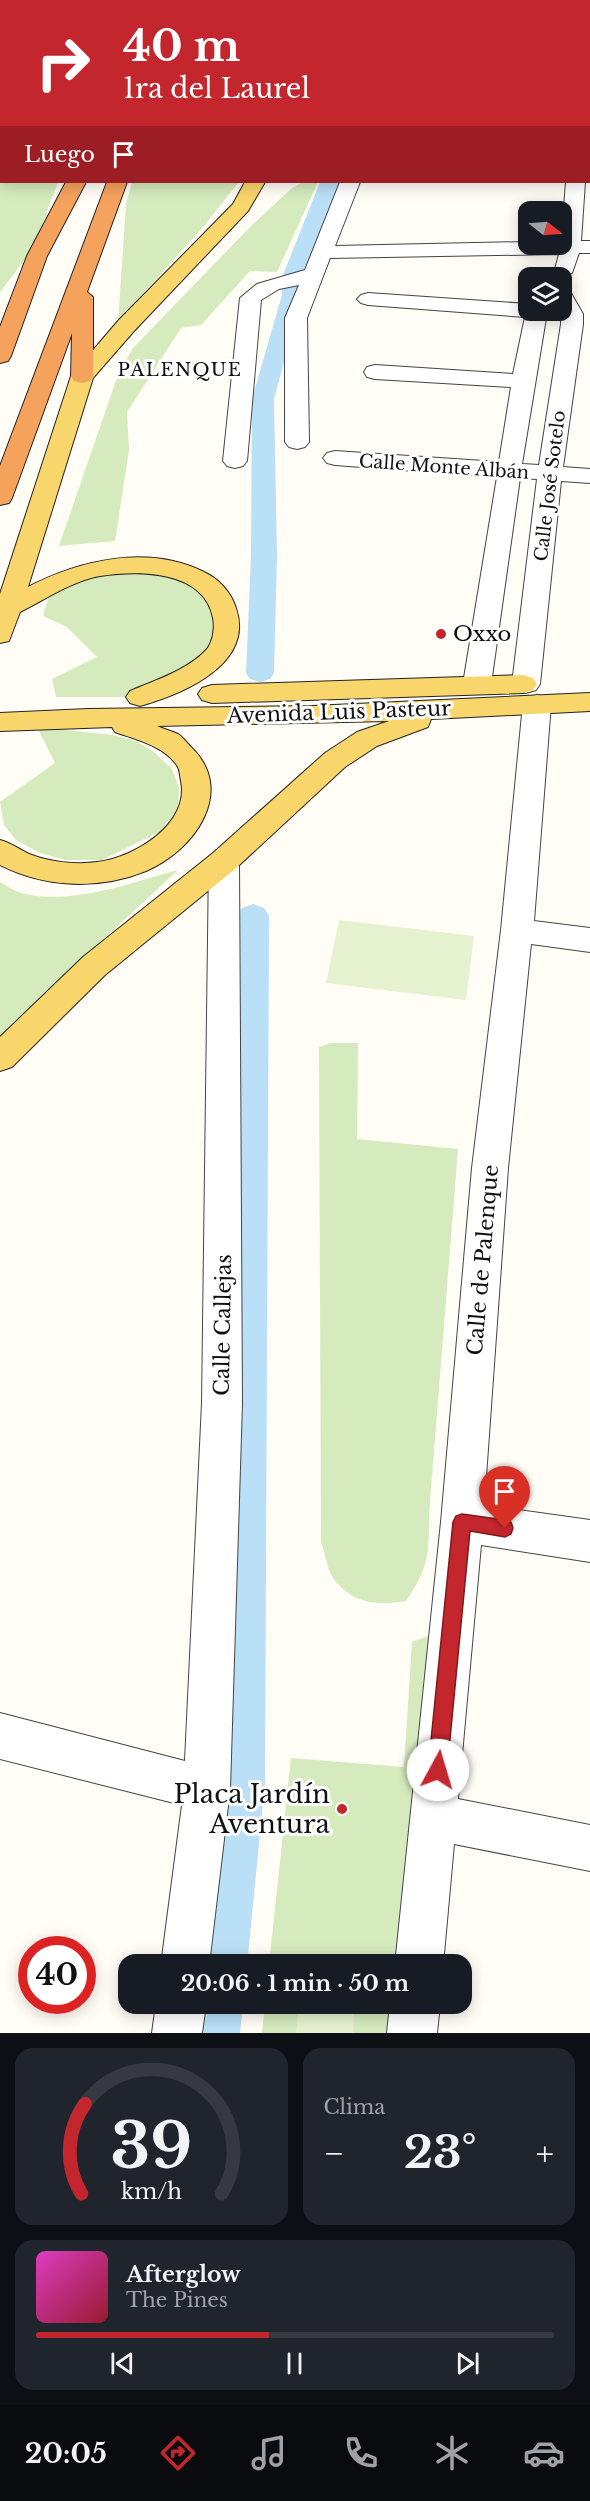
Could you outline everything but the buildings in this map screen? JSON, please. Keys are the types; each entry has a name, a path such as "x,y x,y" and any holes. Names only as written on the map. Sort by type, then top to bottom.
{"highway":[{"path":"0,498 115,186"},
{"path":"0,356 37,256 74,187"},
{"path":"0,305 37,256"},
{"path":"82,279 82,376"}],"main road":[{"path":"241,207 254,183"},
{"path":"0,635 82,376 126,326 241,207 275,183"},
{"path":"10,607 75,575 100,568 154,567 178,571 203,582 219,597 226,614 227,631 220,650 203,666 177,681 140,697"},
{"name":"Avenida Luis Pasteur","path":"88,718 312,715 446,709 590,681"},
{"name":"Avenida Luis Pasteur","path":"0,700 477,684 590,702"},
{"path":"0,1058 94,966 224,861 335,760 367,739 446,709"},
{"path":"0,722 88,718 143,729 167,739 184,754 196,773 198,795 191,818 174,839 150,857 120,869 90,875 62,873 32,868 0,851"}],"street":[{"path":"297,442 296,318 308,277 322,252 350,183"},
{"path":"570,267 580,248 576,183"},
{"path":"322,252 580,248"},
{"path":"235,461 251,298 258,290 268,286 308,277"},
{"path":"368,299 518,310"},
{"name":"Calle José Sotelo","path":"532,694 549,474 572,324 581,314"},
{"name":"Calle José Sotelo","path":"477,684 534,321"},
{"path":"375,372 523,381"},
{"name":"Calle Monte Albán","path":"335,459 590,476"},
{"name":"Calle de Palenque","path":"420,1954 462,1522 490,1168 517,930 532,694"},
{"name":"Calle Callejas","path":"186,1954 207,1789 222,1403 224,861"},
{"path":"517,930 590,940"},
{"path":"462,1522 590,1541"},
{"path":"0,1736 207,1789"},
{"path":"433,1817 590,1848"},
{"path":"177,2033 180,2014"},
{"path":"412,2033 414,2014"}],"green space":[{"path":"0,183 58,183 33,249 0,292"},
{"path":"132,183 238,183 204,226 118,322 126,204"},
{"path":"301,183 318,183 277,272 250,271 201,325 181,328 127,412 129,450 115,541 59,546 119,372 133,348 251,226 292,188"},
{"path":"154,567 219,597 220,650 140,697 56,697 52,679 97,657 67,627 43,616 52,586 75,575"},
{"path":"37,727 113,735 136,741 155,753 172,769 179,788 178,809 161,831 102,860 66,860 40,853 16,840 4,825 0,802 55,763"},
{"path":"178,870 0,1035 0,882 21,893 60,897 100,891"},
{"path":"339,920 474,936 466,1000 326,983"},
{"path":"331,1043 358,1043 357,1139 458,1149 428,1550 414,1589 406,1601 395,1603 366,1601 341,1587 331,1574 321,1542 319,1047"},
{"path":"433,1634 404,1954 270,1954 291,1758 404,1767 412,1642"},
{"path":"264,2014 398,2014 396,2033 262,2033"},
{"path":"298,2014 353,2014 353,2033 296,2033"}],"waterway":[{"path":"260,673 264,556 263,399 292,295 293,275 330,183"},
{"path":"224,1954 242,1783 253,916"},
{"path":"215,2033 217,2014"}],"place":[{"name":"Oxxo","path":"441,634"},
{"name":"Placa Jardín Aventura","path":"342,1809"}],"district":[{"name":"PALENQUE","path":"180,370"}],"route":[{"path":"438,1770 462,1522 505,1528"}]}
